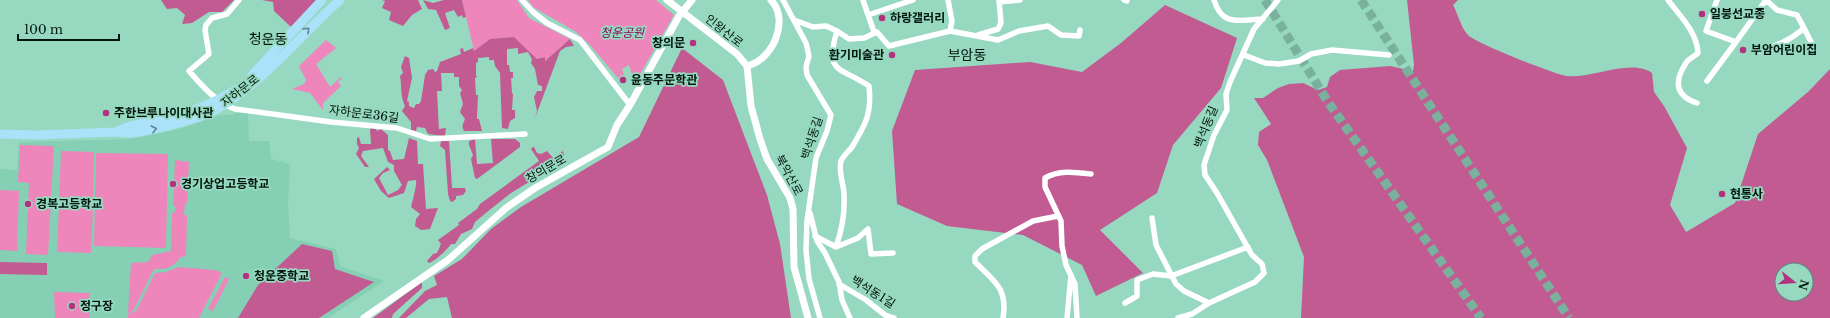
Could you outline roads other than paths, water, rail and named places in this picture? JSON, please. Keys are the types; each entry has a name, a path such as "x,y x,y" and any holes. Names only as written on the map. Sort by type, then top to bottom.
{"main road":[{"name":"자하문로","path":"0,134 36,135 116,132 128,134 184,122 206,114 244,84 322,0"},
{"name":"자하문로","path":"221,103 254,82 340,0"}],"street":[{"path":"221,103 203,87 189,71 209,54 204,30 206,25 212,18 227,14 239,0"},
{"path":"522,0 532,12 547,23 580,40 630,105"},
{"name":"인왕산로","path":"668,0 737,54 747,66"},
{"name":"창의문로","path":"364,318 448,260 512,204 535,188 608,147 620,119 630,105 679,16 692,0"},
{"path":"747,66 757,62 765,56 775,39 778,30 778,10 770,0"},
{"name":"백석동길","path":"783,0 806,43 809,56 806,67 807,75 831,115 827,131 816,158 809,209 806,250 809,279 820,318"},
{"path":"863,0 874,32 877,32 889,46 950,31 970,36 998,40 1019,31 1048,26 1061,35 1079,36 1080,30"},
{"path":"868,15 913,0"},
{"path":"948,0 952,21 950,31"},
{"path":"970,36 988,34 998,29 1001,23 999,1 1020,0"},
{"path":"1214,0 1217,10 1223,18 1235,20 1263,19"},
{"name":"백석동길","path":"1178,318 1192,316 1208,303 1255,282 1264,273 1262,264 1252,255 1217,192 1205,175 1204,165 1214,135 1227,110 1226,94 1230,82 1244,54 1254,29 1278,0"},
{"path":"1668,0 1692,32 1697,43 1698,53 1686,62 1677,85 1679,92 1689,100 1697,103"},
{"path":"1717,0 1706,31 1736,42"},
{"path":"1706,81 1766,0 1777,10 1798,15 1813,46"},
{"path":"794,20 813,27 826,26 849,39 864,38 874,32"},
{"path":"1757,52 1794,38 1804,28"},
{"path":"836,246 841,231 844,198 840,171 841,161 852,148 869,116 871,100 869,86 840,70 831,57 831,50 837,31"},
{"path":"1244,54 1265,63 1279,64 1299,61 1311,54 1332,50 1390,55"},
{"name":"북악산로","path":"747,66 751,106 760,139 767,159 790,198 793,209 794,267 808,318"},
{"name":"자하문로36길","path":"221,103 235,109 331,122 397,128 430,139 525,134"},
{"path":"1077,318 1075,284 1066,265 1062,246 1061,221 1045,187 1045,178 1054,173 1067,172 1090,174"},
{"name":"백석동1길","path":"809,209 815,236 840,284 842,300 850,318"},
{"path":"1003,318 1006,303 1002,291 975,262 975,256 982,249 1033,221 1058,216"},
{"path":"1152,218 1156,245 1171,276 1184,291 1208,303"},
{"path":"815,236 836,246 858,238 868,229 871,254 893,253"},
{"path":"1125,303 1137,296 1137,280 1153,274 1171,276 1248,247"},
{"path":"1067,318 1071,273"},
{"name":"백석동1길","path":"840,284 866,300 885,315 894,318"}],"tunnel":[{"path":"1265,0 1328,102 1481,318"},
{"path":"1361,0 1569,318"}],"place":[{"name":"일붕선교종","path":"1702,14"},
{"name":"하랑갤러리","path":"882,18"},
{"name":"창의문","path":"693,43"},
{"name":"부암어린이집","path":"1743,50"},
{"name":"환기미술관","path":"892,55"},
{"name":"윤동주문학관","path":"623,80"},
{"name":"주한브루나이대사관","path":"106,113"},
{"name":"경기상업고등학교","path":"173,184"},
{"name":"현통사","path":"1722,194"},
{"name":"경복고등학교","path":"28,204"},
{"name":"청운중학교","path":"246,276"},
{"name":"정구장","path":"72,306"}],"district":[{"name":"청운동","path":"268,39"},
{"name":"부암동","path":"967,55"}],"park label":[{"name":"청운공원","path":"622,33"}]}
